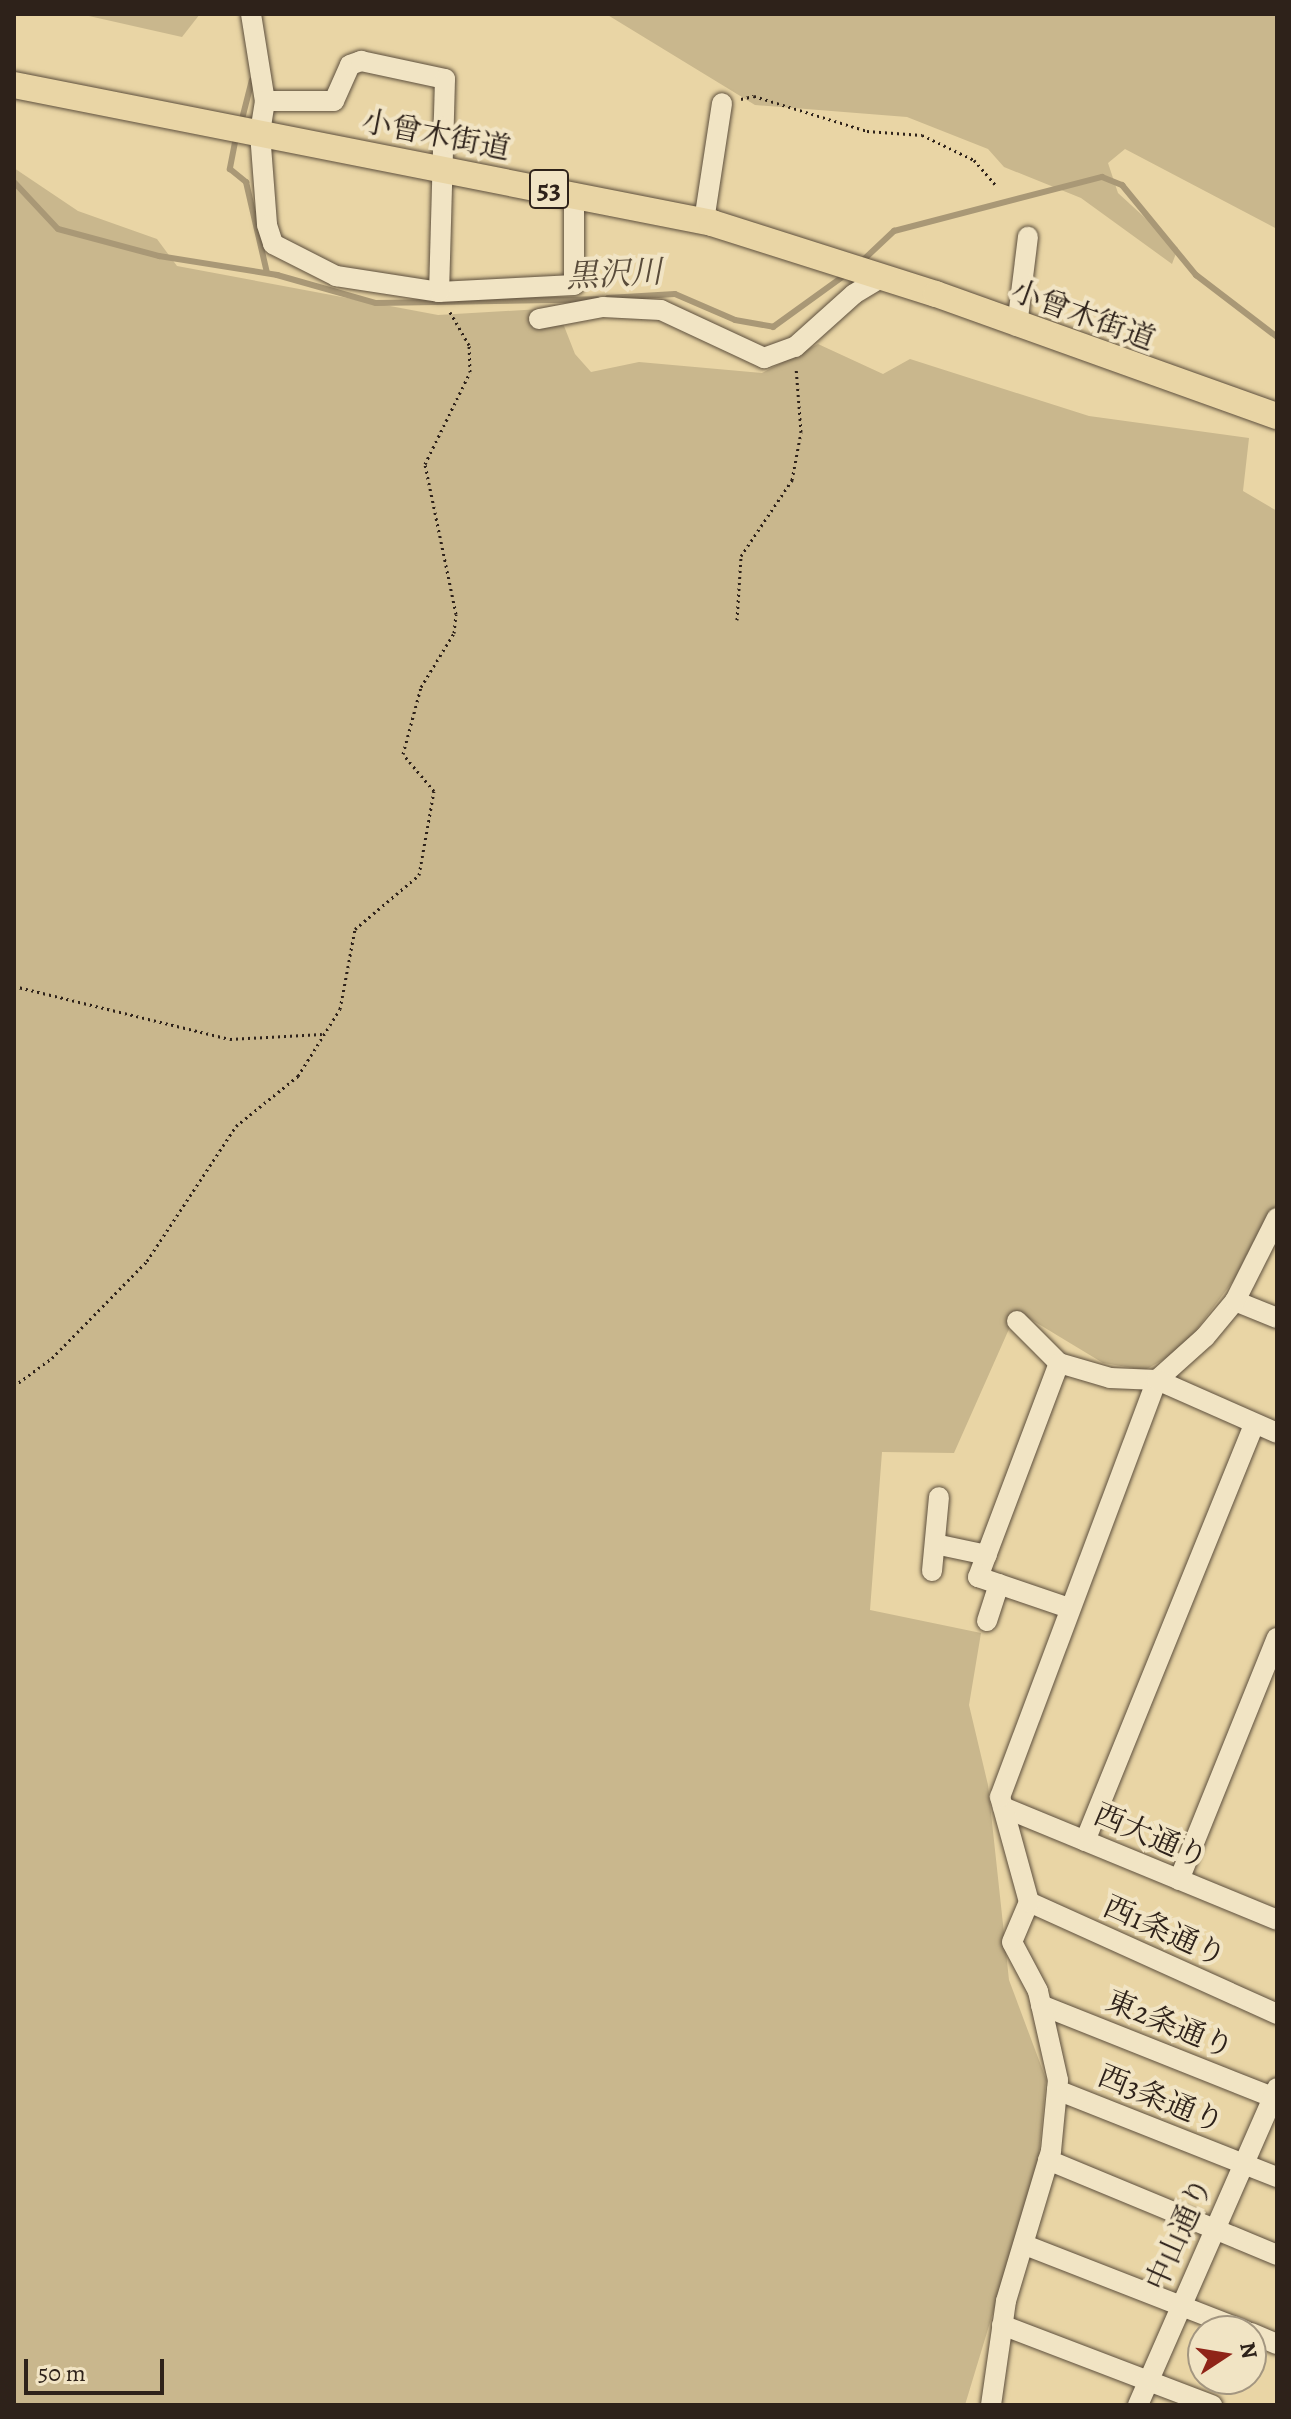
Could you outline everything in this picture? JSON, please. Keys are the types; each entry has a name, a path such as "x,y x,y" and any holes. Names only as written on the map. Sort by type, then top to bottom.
{"main road":[{"name":"小曾木街道","path":"14,85 704,221 875,274 1277,416"}],"street":[{"path":"251,14 265,101 246,131 273,244 336,276 439,292 574,285 574,194"},
{"path":"265,101 334,101 350,65 361,61 445,79 446,170 439,292"},
{"path":"704,221 722,103"},
{"path":"1017,326 1028,237"},
{"path":"539,319 603,307 661,310 764,358 795,347 875,274"},
{"path":"997,2403 1002,2325 1048,2160 1057,2090 1041,2005 1012,1942 1029,1902 1000,1797 1157,1380 1205,1337 1235,1301 1277,1218"},
{"path":"1235,1301 1277,1318"},
{"path":"1017,1321 1059,1363 1110,1378 1157,1380 1277,1433"},
{"path":"1059,1363 978,1577 1069,1608"},
{"path":"1085,1841 1254,1424"},
{"path":"932,1571 939,1497"},
{"path":"935,1544 987,1555"},
{"path":"987,1621 999,1584"},
{"path":"1179,1880 1277,1638"},
{"name":"西大通り","path":"1003,1807 1277,1920"},
{"name":"西1条通り","path":"1029,1902 1277,2014"},
{"name":"東2条通り","path":"1041,2005 1276,2095"},
{"name":"西3条通り","path":"1057,2090 1277,2177"},
{"name":"中山通り","path":"1138,2405 1180,2304 1276,2095"},
{"path":"1048,2160 1277,2255"},
{"path":"1025,2245 1207,2315"},
{"path":"1002,2325 1212,2405"}],"path":[{"path":"722,103 754,96 867,131 922,135 974,160 995,184"},
{"path":"14,1386 52,1358 147,1261 236,1126 298,1076 340,1009 355,929 419,875 434,791 403,754 421,687 454,633 456,614 425,464 470,372 469,345 452,315"},
{"path":"737,620 741,556 792,480 801,432 795,347"},
{"path":"14,986 230,1039 322,1034"}],"shaded area":[{"path":"80,14 200,14 182,37"},
{"path":"606,14 1277,14 1277,229 1125,149 1108,163 1118,193 1178,248 1172,264 1081,198 1004,167 988,149 907,117 755,105"},
{"path":"14,168 78,211 157,239 177,266 438,315 557,308 575,354 591,372 639,362 762,373 818,344 883,374 910,359 1089,416 1249,438 1243,491 1277,511 1277,1202 1251,1257 1182,1349 1145,1370 1103,1363 1017,1311 954,1453 882,1452 870,1610 981,1633 969,1705 988,1785 1009,1980 1046,2079 1038,2164 965,2405 14,2405"}],"waterway":[{"path":"241,123 252,80"},
{"path":"236,137 230,169 246,182 267,273"},
{"name":"黒沢川","path":"860,263 894,231 1102,177 1122,185 1196,275 1277,337"},
{"name":"黒沢川","path":"14,182 58,229 159,256 277,275 376,303 597,299"},
{"name":"黒沢川","path":"608,298 675,294 735,320 773,327 848,273"}]}
